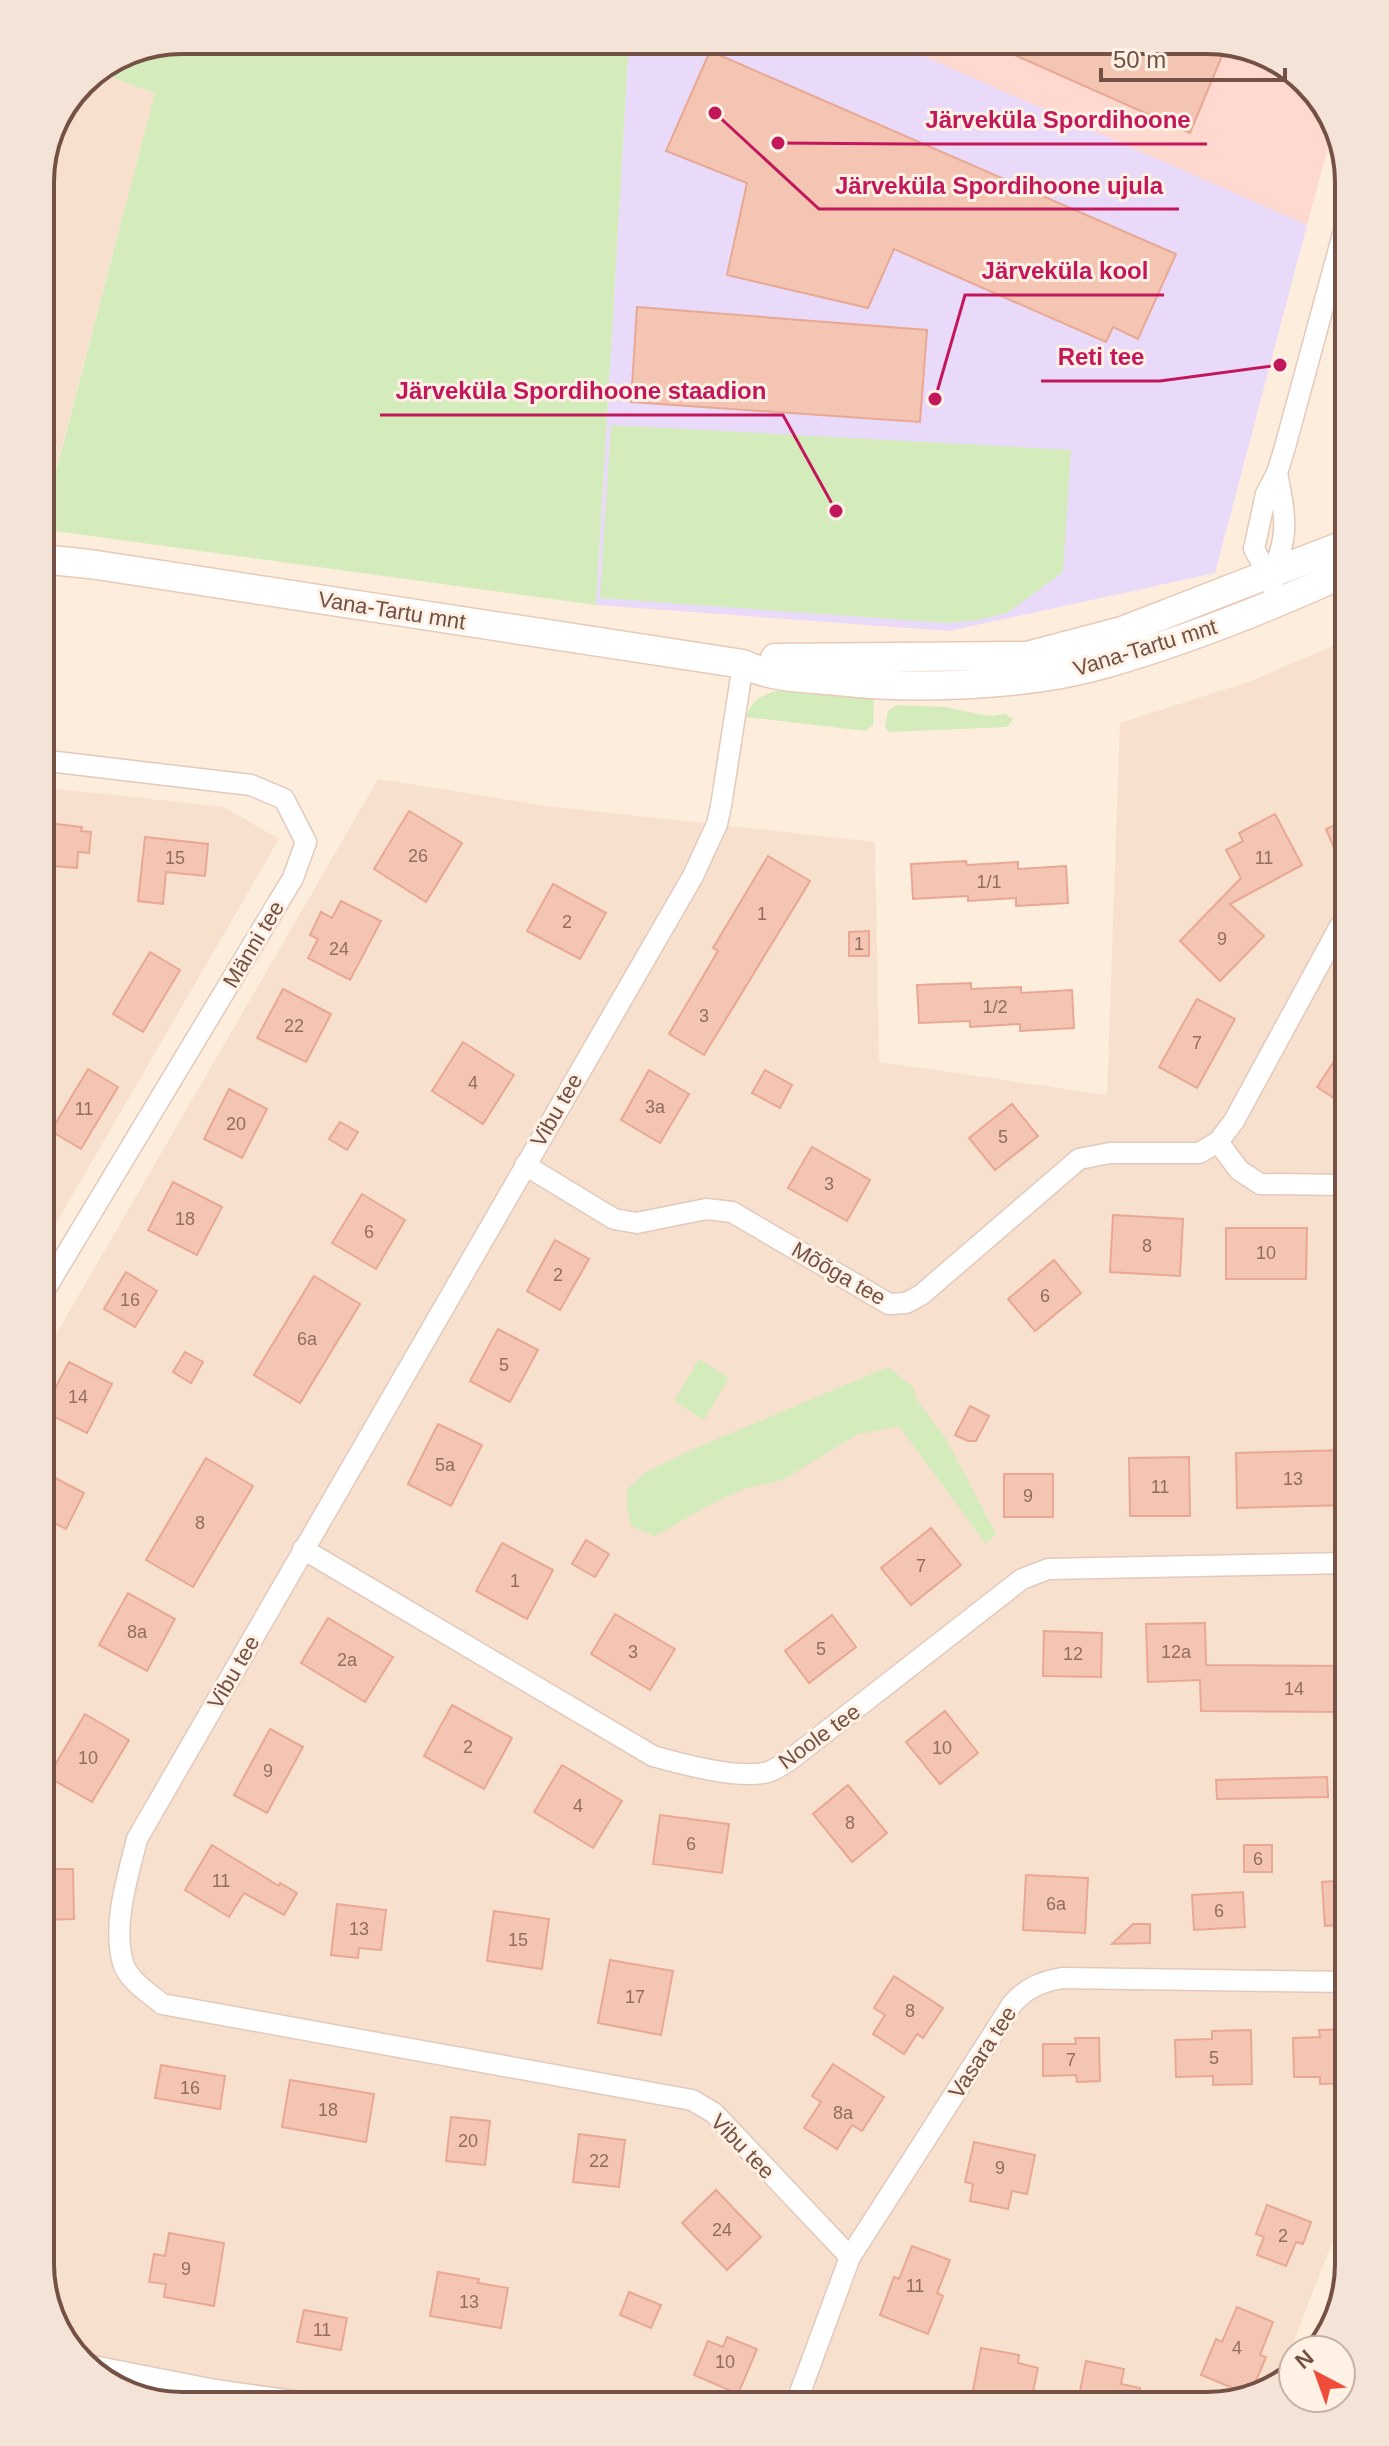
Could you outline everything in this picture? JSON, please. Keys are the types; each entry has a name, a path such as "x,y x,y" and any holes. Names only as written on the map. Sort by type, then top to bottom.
{"street":[{"path":"1278,603 1269,576 1254,549 1266,494 1277,473 1335,263"},
{"name":"Vana-Tartu mnt","path":"743,664 763,658 1027,656 1122,631 1335,549"},
{"name":"Vana-Tartu mnt","path":"54,560 743,664 761,673 880,686 1035,677 1103,664 1278,603 1335,577"},
{"name":"Vibu tee","path":"743,664 717,824 693,876 137,1839 120,1922 124,1964 135,1981 162,2004 692,2100 714,2113 850,2257"},
{"name":"Männi tee","path":"54,762 251,785 284,799 306,842 293,878 54,1275"},
{"path":"1335,935 1234,1121 1218,1142 1239,1170 1260,1184 1335,1185"},
{"name":"Mõõga tee","path":"525,1165 614,1219 637,1223 706,1209 732,1212 889,1304 906,1303 921,1295 1079,1159 1110,1153 1199,1153 1218,1142"},
{"name":"Noole tee","path":"303,1549 653,1756 683,1765 752,1774 771,1771 791,1759 1022,1579 1048,1569 1335,1563"},
{"name":"Vasara tee","path":"800,2392 850,2257 1013,2003 1027,1989 1041,1982 1062,1978 1335,1982"},
{"path":"110,2369 229,2392"}],"shaded area":[{"path":"628,54 919,54 1307,225 1215,573 949,631 596,605"},
{"path":"919,54 1215,54 1232,56 1264,67 1303,98 1322,125 1329,144 1307,225"},
{"path":"110,77 155,93 56,468 54,174 58,149 67,125 80,104"},
{"path":"1335,645 1335,2234 1297,2334 1277,2334 1277,2371 1264,2379 1232,2390 1207,2392 174,2392 157,2390 125,2379 86,2348 67,2321 56,2289 54,2264 54,1338 378,779 547,806 875,842 879,1062 1107,1095 1120,723 1251,681"},
{"path":"54,789 224,807 279,839 54,1227"}],"green space":[{"path":"182,54 628,54 596,605 54,531 54,467 56,471 155,93 110,77 141,61"},
{"path":"611,425 1071,450 1063,572 1007,613 948,623 600,598"},
{"path":"787,689 874,697 873,725 866,731 746,717 761,697"},
{"path":"897,705 945,707 988,716 1005,714 1013,719 1007,727 889,732 885,727 888,711"},
{"path":"699,1359 729,1378 704,1420 674,1401"},
{"path":"888,1367 913,1387 917,1400 946,1439 996,1534 986,1544 899,1426 856,1435 783,1480 746,1488 655,1536 631,1526 627,1489 646,1472"}],"building":[{"path":"709,54 717,54 1176,254 1138,339 1113,327 1106,342 894,249 868,308 727,275 747,183 666,151"},
{"path":"1012,54 1222,55 1190,133"},
{"path":"637,307 927,330 920,422 631,402"},
{"path":"409,811 462,843 426,902 374,869"},
{"path":"1275,814 1302,865 1230,904 1264,936 1220,981 1180,941 1241,878 1226,850 1243,841 1239,833"},
{"path":"54,824 82,827 81,831 91,832 89,853 78,852 77,868 54,866"},
{"path":"1335,825 1334,848 1326,829"},
{"path":"145,837 208,844 205,876 166,872 163,904 138,901"},
{"path":"768,856 810,881 704,1055 669,1034 718,951 713,948"},
{"path":"966,861 967,865 1018,862 1018,869 1066,866 1068,903 1016,906 1016,898 968,901 968,896 913,899 911,864"},
{"path":"553,884 606,913 580,959 527,931"},
{"path":"341,901 381,921 350,980 308,958 318,939 310,935 321,912 332,918"},
{"path":"869,931 869,956 849,956 849,932"},
{"path":"150,952 180,970 143,1032 113,1014"},
{"path":"971,983 971,989 1021,987 1021,993 1072,990 1074,1028 1020,1031 1020,1024 970,1027 970,1021 919,1023 917,985"},
{"path":"283,989 331,1014 306,1062 257,1038"},
{"path":"1197,999 1235,1019 1197,1088 1159,1067"},
{"path":"463,1042 514,1075 483,1124 432,1091"},
{"path":"1335,1060 1335,1099 1317,1087"},
{"path":"88,1069 118,1087 81,1149 54,1133 54,1126"},
{"path":"649,1070 689,1094 660,1143 621,1120"},
{"path":"765,1070 792,1085 780,1108 752,1093"},
{"path":"229,1089 267,1109 242,1158 204,1139"},
{"path":"1012,1104 1038,1136 995,1170 969,1138"},
{"path":"340,1122 358,1132 347,1150 329,1139"},
{"path":"812,1147 870,1180 847,1221 788,1188"},
{"path":"173,1182 222,1207 197,1255 148,1230"},
{"path":"362,1194 405,1220 376,1269 332,1243"},
{"path":"1113,1215 1183,1219 1180,1276 1110,1272"},
{"path":"1226,1228 1307,1228 1306,1279 1226,1279"},
{"path":"555,1240 589,1259 560,1310 527,1291"},
{"path":"1054,1260 1081,1293 1035,1331 1008,1299"},
{"path":"126,1272 157,1291 135,1327 104,1309"},
{"path":"314,1276 360,1304 300,1403 254,1375"},
{"path":"498,1329 538,1350 510,1402 470,1381"},
{"path":"185,1352 203,1362 191,1383 173,1372"},
{"path":"69,1362 112,1384 87,1433 54,1416 54,1390"},
{"path":"970,1406 989,1416 976,1441 955,1435"},
{"path":"438,1424 482,1445 451,1506 408,1484"},
{"path":"1335,1450 1335,1505 1237,1508 1236,1453"},
{"path":"1189,1457 1190,1516 1130,1516 1129,1458"},
{"path":"206,1458 253,1486 193,1587 146,1560"},
{"path":"1004,1474 1053,1474 1053,1517 1004,1517"},
{"path":"54,1477 84,1493 66,1529 54,1523"},
{"path":"931,1528 961,1565 911,1605 881,1568"},
{"path":"586,1540 609,1554 595,1577 572,1564"},
{"path":"502,1543 553,1570 527,1619 476,1591"},
{"path":"128,1593 175,1619 147,1671 99,1645"},
{"path":"615,1614 675,1649 650,1690 591,1654"},
{"path":"832,1615 856,1647 809,1683 785,1651"},
{"path":"328,1618 393,1657 365,1702 301,1663"},
{"path":"1205,1623 1206,1665 1335,1666 1335,1712 1201,1711 1200,1680 1148,1682 1146,1624"},
{"path":"1044,1631 1102,1633 1101,1677 1043,1676"},
{"path":"452,1705 512,1738 484,1789 424,1756"},
{"path":"945,1711 978,1753 940,1784 906,1742"},
{"path":"85,1714 129,1740 92,1802 54,1780 54,1767"},
{"path":"270,1729 303,1747 267,1813 234,1795"},
{"path":"562,1765 622,1801 593,1848 534,1812"},
{"path":"1327,1777 1328,1797 1217,1799 1216,1780"},
{"path":"848,1785 887,1833 852,1862 813,1814"},
{"path":"660,1815 729,1824 722,1873 653,1864"},
{"path":"212,1845 279,1886 280,1883 297,1893 284,1915 244,1893 229,1917 185,1890"},
{"path":"1244,1845 1272,1845 1272,1872 1244,1872"},
{"path":"54,1869 73,1869 74,1919 54,1920"},
{"path":"1026,1875 1088,1878 1085,1933 1023,1930"},
{"path":"1335,1881 1335,1925 1325,1926 1322,1882"},
{"path":"1243,1892 1245,1927 1194,1930 1192,1895"},
{"path":"337,1904 386,1910 381,1950 359,1948 358,1958 331,1955"},
{"path":"494,1911 549,1919 542,1969 487,1961"},
{"path":"1133,1924 1150,1924 1150,1943 1112,1944"},
{"path":"610,1960 673,1971 661,2035 598,2023"},
{"path":"894,1976 943,2008 923,2038 917,2034 904,2054 873,2034 885,2015 874,2008"},
{"path":"1335,2029 1335,2083 1320,2084 1320,2077 1294,2077 1293,2038 1320,2037 1319,2030"},
{"path":"1251,2030 1252,2084 1213,2085 1213,2076 1176,2077 1175,2040 1212,2039 1212,2031"},
{"path":"1075,2038 1099,2038 1100,2081 1077,2082 1076,2075 1043,2076 1043,2044 1076,2044"},
{"path":"833,2064 884,2097 862,2131 852,2125 837,2149 804,2128 821,2102 812,2096"},
{"path":"161,2065 225,2076 220,2109 155,2098"},
{"path":"290,2080 374,2094 366,2142 282,2127"},
{"path":"451,2117 490,2121 485,2165 446,2161"},
{"path":"579,2134 625,2140 619,2187 573,2182"},
{"path":"974,2142 1035,2155 1027,2194 1012,2191 1008,2209 970,2201 973,2184 965,2182"},
{"path":"716,2190 761,2237 727,2270 682,2223"},
{"path":"1267,2205 1311,2222 1303,2244 1296,2242 1286,2266 1257,2255 1264,2237 1256,2234"},
{"path":"169,2233 224,2243 214,2306 164,2297 166,2284 149,2282 154,2254 165,2256"},
{"path":"912,2246 950,2260 937,2293 943,2296 928,2334 880,2315 894,2277 899,2279"},
{"path":"438,2272 508,2288 501,2328 430,2316"},
{"path":"629,2292 661,2305 651,2328 620,2315"},
{"path":"1237,2307 1273,2322 1260,2355 1266,2357 1255,2382 1235,2389 1201,2375 1216,2339 1222,2342"},
{"path":"304,2310 347,2318 341,2350 297,2342"},
{"path":"727,2337 757,2349 739,2392 694,2375 708,2341 723,2347"},
{"path":"981,2348 1019,2355 1018,2363 1038,2368 1033,2392 973,2392"},
{"path":"1086,2361 1124,2369 1121,2384 1140,2388 1139,2392 1080,2392"}],"place":[{"name":"Järveküla Spordihoone ujula","path":"715,113"},
{"name":"Järveküla Spordihoone","path":"778,143"},
{"name":"Reti tee","path":"1280,365"},
{"name":"Järveküla kool","path":"935,399"},
{"name":"Järveküla Spordihoone staadion","path":"836,511"}]}
